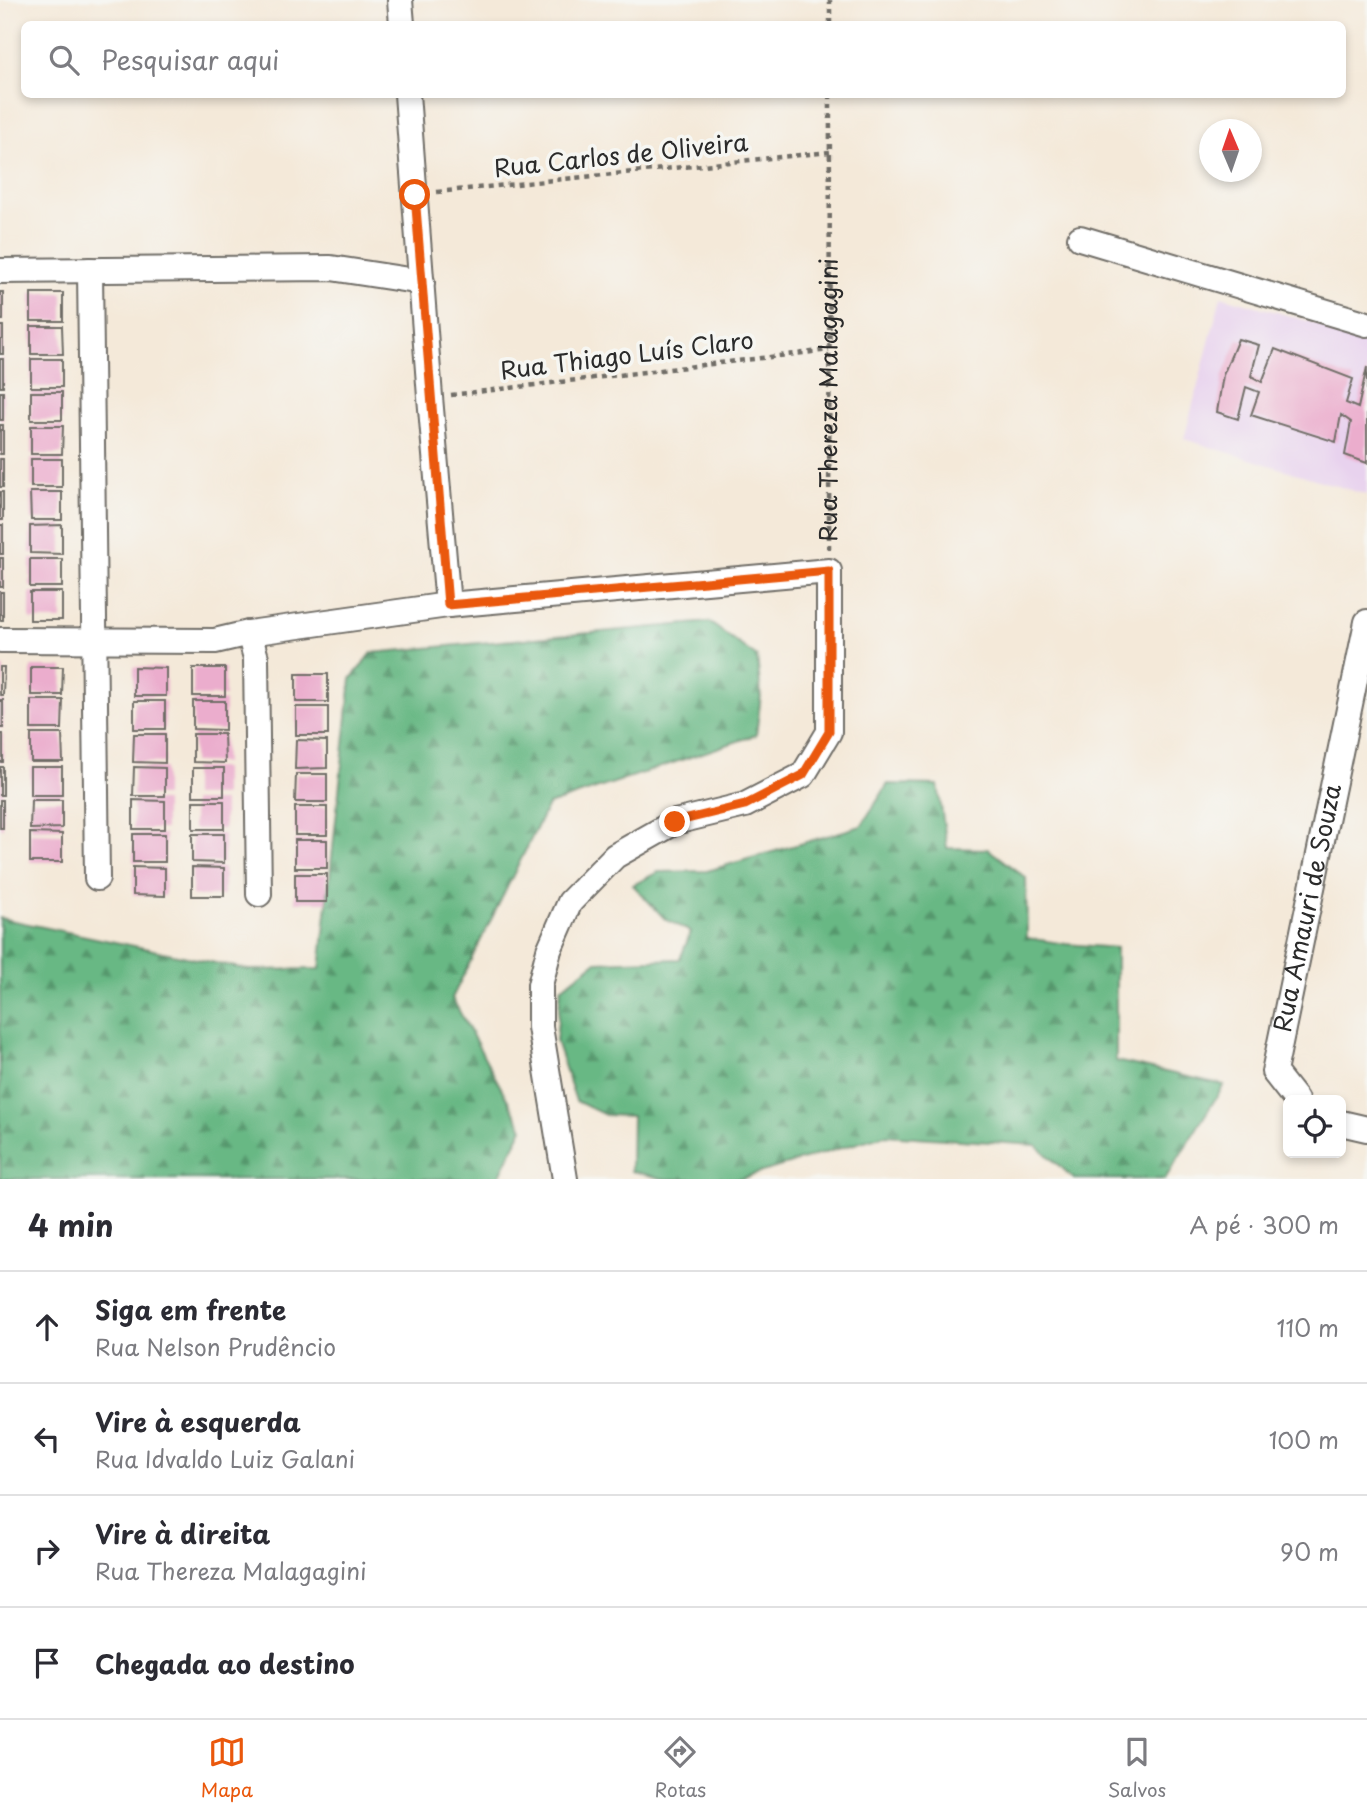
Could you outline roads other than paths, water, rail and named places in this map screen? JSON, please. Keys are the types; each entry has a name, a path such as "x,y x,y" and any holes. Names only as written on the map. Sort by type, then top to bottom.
{"street":[{"path":"400,0 402,21"},
{"path":"0,640 215,641 249,633 448,605 407,98"},
{"path":"1080,238 1367,324"},
{"path":"0,271 331,268 422,282"},
{"path":"90,270 97,878"},
{"name":"Rua Thereza Malagagini","path":"448,605 829,571 829,732 803,775 745,805 675,822 615,856 570,902 549,950 540,985 540,1027 565,1179"},
{"name":"Rua Amauri de Souza","path":"1292,1095 1274,1072 1367,622"},
{"path":"249,633 256,658 259,894"},
{"path":"1346,1124 1367,1129"}]}
